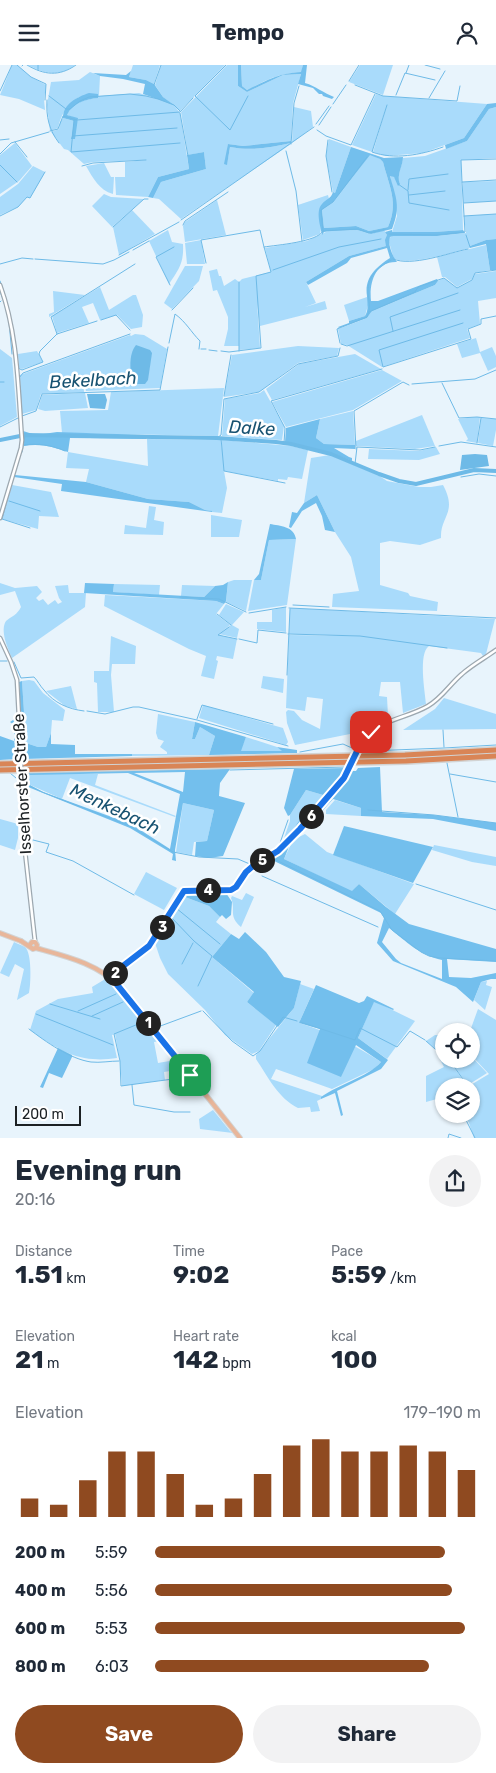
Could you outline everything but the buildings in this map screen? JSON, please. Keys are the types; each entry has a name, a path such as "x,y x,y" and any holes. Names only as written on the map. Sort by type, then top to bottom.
{"highway":[{"path":"0,764 405,755 496,750"},
{"path":"0,769 398,761 496,756"}],"main road":[{"path":"0,933 96,968 110,976 240,1138"}],"street":[{"path":"0,285 12,327 22,440 0,518"},
{"name":"Isselhorster Straße","path":"0,638 12,662 17,680 25,851 34,932 33,944"},
{"path":"110,976 149,946 183,892 186,890 227,891 236,887 246,872 258,862 278,851 300,829 344,778 358,748 367,736 384,723 429,705 462,675 496,650"}],"shaded area":[{"path":"12,65 17,65 31,77 46,85 45,110 19,99 0,95"},
{"path":"28,65 75,65 58,73 52,73"},
{"path":"133,65 160,65 154,84 146,80 129,77"},
{"path":"161,65 225,65 180,111 174,105 180,113 189,169 158,177 148,197 116,195 115,177 125,177 125,162 147,160 84,164 68,150 64,149 51,132 59,129 63,118 74,121 71,139 78,119 67,115 69,111 79,102 97,98 79,97 65,110 61,118 58,128 50,131 47,105 51,82 79,80 90,72 100,76 99,96 139,93 172,104 163,97 155,85"},
{"path":"227,65 238,65 238,86 247,92 283,75 301,74 293,103 291,141 243,146 228,144 227,164 230,147 253,149 291,144 181,219 159,199 153,198 161,182 206,169 204,152 188,155 181,112"},
{"path":"238,65 241,65 242,86 247,90 283,75 247,92 238,86"},
{"path":"241,65 303,65 302,72 273,78 247,90 242,86"},
{"path":"303,65 307,65 305,83 334,97 332,99 323,96 313,88 298,84 301,74 283,75 301,72"},
{"path":"360,65 393,65 383,95 349,82"},
{"path":"131,71 129,77 146,80 154,84 163,97 174,105 143,94 145,84 93,73 126,75"},
{"path":"89,93 98,94 98,98 80,102 72,107 67,115 78,118 75,139 71,139 74,121 63,118 65,109 72,102"},
{"path":"376,94 487,104 464,138 423,153 386,156 373,152 387,104 372,152 352,145"},
{"path":"496,103 496,107 489,109 467,141 446,149 445,145 464,138 487,104"},
{"path":"294,107 311,111 313,127 292,143"},
{"path":"496,107 496,158 461,160 463,230 392,232 397,216 390,175 400,184 399,175 403,158 425,156 467,141 489,109"},
{"path":"329,139 351,147 335,193 333,192 326,156"},
{"path":"291,141 291,143 260,148 230,147 227,165 224,164 228,144 243,146"},
{"path":"15,143 32,166 19,181 0,194 0,155"},
{"path":"351,147 384,158 403,157 399,177 400,184 398,186 394,177 390,176 396,196 397,208 392,229 371,234 357,230 328,231 322,235 319,215 320,207 333,192 335,193","holes":["370,155 383,162 393,202 393,210 388,227 369,231 356,226 324,228 322,210 333,202"]},
{"path":"204,152 206,169 161,182 153,198 148,197 158,177 189,169 187,155"},
{"path":"370,154 383,162 392,195 393,210 388,227 369,231 356,226 324,228 322,210 333,202"},
{"path":"104,163 111,177 114,177 113,194 100,187 86,166"},
{"path":"33,166 45,172 30,198 27,197 18,207 0,215 0,197 18,184"},
{"path":"496,181 496,201 463,203 463,182"},
{"path":"104,194 111,197 144,199 112,227 92,206"},
{"path":"328,195 329,199 319,211 320,234 303,240 298,205"},
{"path":"217,200 226,235 185,242 183,226 185,222"},
{"path":"132,210 155,234 119,255 113,227"},
{"path":"496,214 496,239 486,240 470,246 470,248 432,258 411,261 394,259 388,239 392,236 437,236 466,233 464,216"},
{"path":"168,230 172,242 183,244 183,256 180,265 169,284 149,241"},
{"path":"357,230 371,234 384,230 387,235 386,246 349,256 306,282 316,303 305,307 325,301 327,309 260,326 257,302 260,348 239,350 239,346 224,346 228,329 228,317 217,290 213,291 209,271 217,269 224,286 235,279 239,282 242,279 271,272 265,248 307,241 328,231"},
{"path":"392,230 392,232 434,232 463,230 465,233 437,236 390,237 390,247 397,262 383,265 375,274 371,287 371,301 378,301 437,279 438,281 435,285 372,311 367,318 339,328 349,323 349,321 365,316 367,309 367,284 376,269 390,258 387,248 351,258 347,263 308,285 306,282 349,256 386,246 385,240 387,235 385,232"},
{"path":"496,239 496,270 490,270 486,244 470,248 470,246 486,240"},
{"path":"201,240 205,264 187,264 185,243"},
{"path":"486,245 490,270 475,273 472,279 457,287 445,277 442,277 437,257"},
{"path":"185,266 203,266 199,281 172,309 164,303"},
{"path":"496,271 496,298 478,301 480,324 467,329 470,338 382,367 347,345 341,344 338,329 367,318 372,311 435,285 444,278 457,288 472,280 475,274"},
{"path":"100,287 109,310 136,295 143,315 142,327 131,329 117,315 100,320 93,303 82,307 89,323 57,333 52,316"},
{"path":"53,291 85,295 49,317 49,314 54,312"},
{"path":"367,297 368,305 365,316 349,321 344,305"},
{"path":"135,334 144,335 167,349 160,388 86,391 83,376 84,392 41,394 36,410 22,414 19,385 20,375"},
{"path":"476,338 480,352 492,347 496,356 496,367 488,371 480,353 462,358 457,344"},
{"path":"136,345 150,350 152,353 148,380 145,384 133,384 131,359"},
{"path":"298,346 339,348 337,356 298,363 259,392 224,397 232,355"},
{"path":"0,349 12,358 17,417 0,426"},
{"path":"37,351 43,362 22,369 19,368 18,354"},
{"path":"355,354 381,369 272,400 266,389 299,364"},
{"path":"382,370 402,381 353,410 286,427 272,402"},
{"path":"224,388 218,436 62,433 60,411 108,410 111,392"},
{"path":"264,390 284,426 282,440 222,436 225,399 260,393"},
{"path":"85,393 88,408 45,411 38,409 42,395"},
{"path":"87,394 105,394 107,400 105,409 90,408"},
{"path":"353,411 355,445 324,444 316,438 320,419"},
{"path":"422,415 435,446 415,449 356,446 356,441"},
{"path":"480,417 477,443 466,441 468,439 458,419"},
{"path":"481,418 496,419 493,446 478,443"},
{"path":"320,419 316,438 324,444 355,445 355,449 334,448 352,458 352,461 331,453 285,442 286,428"},
{"path":"23,431 36,435 57,432 146,435 146,439 70,438 68,452 47,446 24,446"},
{"path":"147,439 221,440 222,449 222,440 291,446 308,450 302,479 288,477 287,480 278,479 278,481 224,471 227,488 222,513 205,510 189,502 148,499 86,482 89,469 66,468 68,452 148,466"},
{"path":"436,447 440,454 419,460 368,459 369,449 419,451"},
{"path":"330,455 378,475 387,481 419,487 443,485 447,494 449,508 441,531 441,538 420,545 390,541 380,543 380,585 408,593 410,596 438,602 437,611 332,607 333,594 359,591 351,557 335,532 317,495 304,503 311,458"},
{"path":"462,455 487,455 489,466 460,470"},
{"path":"15,475 86,482 148,499 189,502 212,512 61,491 62,484 14,477"},
{"path":"12,485 51,492 59,517 39,516 38,529 2,519"},
{"path":"317,495 335,532 325,530 322,516 316,503 302,511 291,528 289,527 292,512 297,513 304,503"},
{"path":"149,506 156,507 154,520 164,522 163,535 124,534 125,525 146,528"},
{"path":"211,515 242,520 239,537 211,537"},
{"path":"270,524 290,529 296,539 269,540 261,580 254,580 259,574"},
{"path":"296,539 287,605 248,611 254,580 261,580 269,540"},
{"path":"252,580 246,611 226,602 228,582"},
{"path":"228,582 224,604 216,601 84,593 85,583 114,584 113,592 204,597 215,586"},
{"path":"0,583 15,588 37,586 42,592 36,598 39,601 43,599 48,605 55,600 58,604 62,602 55,586 68,585 69,593 86,593 85,607 12,658 5,639 4,625 21,607 15,591 0,595"},
{"path":"114,584 160,585 159,595 113,592"},
{"path":"182,585 215,586 204,597 181,596"},
{"path":"105,595 216,601 224,604 216,614 230,625 218,635 237,639 233,659 217,656 216,660 218,661 214,679 201,676 206,656 104,606"},
{"path":"226,604 244,612 232,625 239,629 237,638 219,634 231,625 219,615"},
{"path":"286,607 286,632 257,629 257,622 272,622 272,610"},
{"path":"290,608 495,619 486,654 483,656 481,653 429,646 424,656 423,664 426,704 403,713 400,682 381,682 379,696 387,697 388,716 365,728 365,731 295,745 287,723 286,712 288,710 294,711 302,720 320,729 323,699 307,697 305,711 286,708 289,635 360,636 289,634"},
{"path":"111,636 136,646 135,664 112,664 114,712 98,712 97,683 94,682 94,671 109,671"},
{"path":"263,676 284,679 283,693 261,688"},
{"path":"22,681 34,681 43,693 65,710 63,721 52,720 51,733 46,747 38,747 26,743"},
{"path":"22,681 26,743 38,747 46,747 51,733 51,744 75,745 75,754 132,754 132,756 23,759 19,682"},
{"path":"71,686 77,709 65,706 46,691"},
{"path":"444,698 496,714 496,729 403,730 435,709"},
{"path":"203,705 283,728 288,742 286,745 199,718"},
{"path":"158,714 195,722 192,739 195,739 200,727 215,736 209,755 132,756 132,754 167,754 160,747 164,741 158,739 156,733"},
{"path":"15,716 18,759 0,760 0,736 14,741 14,725 10,722"},
{"path":"195,722 246,737 241,751 282,751 277,747 297,750 297,753 209,755 215,736 200,727 195,739 192,739"},
{"path":"246,737 277,747 283,751 240,751"},
{"path":"351,766 353,766 353,771 356,771 358,768 380,767 382,812 433,815 496,823 496,831 433,819 361,816 361,808 333,799 310,825 304,826 345,779"},
{"path":"347,768 342,777 287,839 298,822 323,795 306,790 288,816 284,808 294,769"},
{"path":"230,769 220,783 219,796 245,803 223,856 209,858 195,856 196,842 207,841 214,810 183,803 175,850 176,861 172,860 173,854 130,828 28,787 28,827 25,827 23,772","holes":["185,772 183,792 134,773 135,773","128,773 180,794 170,849 131,824 43,792 28,784 30,775"]},
{"path":"30,774 98,774 95,785 176,816 70,778 62,799 28,784"},
{"path":"306,790 323,795 298,822 285,842 283,841 290,821 290,815"},
{"path":"335,800 361,808 361,816 326,814 326,810"},
{"path":"183,803 214,810 207,841 194,842 192,855 176,852"},
{"path":"0,819 18,824 18,838 15,850 0,845"},
{"path":"344,826 433,847 413,883 333,855"},
{"path":"305,834 327,852 414,884 395,914 359,884 352,892 284,859 293,840"},
{"path":"292,839 284,859 352,891 359,884 409,924 496,949 496,962 447,959 449,977 471,978 496,973 496,979 481,982 473,1002 456,987 393,961 377,943 384,918 381,913 270,859","holes":["389,928 420,951 442,960 442,979 401,963 396,959 382,942"]},
{"path":"434,845 496,857 496,866 472,862 432,850"},
{"path":"146,872 177,888 164,910 134,894"},
{"path":"185,892 226,893 232,902 231,915 226,919 222,915 220,917 209,906 185,897 177,907"},
{"path":"246,893 254,897 241,927 233,916 231,898 232,896 242,900"},
{"path":"185,897 209,906 220,917 216,922 231,934 212,957 254,993 247,1002 276,1025 259,1051 252,1054 225,1035 205,1010 168,974 160,958 155,943 176,906"},
{"path":"245,932 266,952 284,977 301,981 294,1008 278,1027 247,1002 254,992 212,957 231,934 239,939"},
{"path":"14,942 25,947 27,950 30,969 29,993 17,1000 24,969 15,964 9,977 0,973"},
{"path":"107,978 160,1041 154,1042 158,1063 175,1060 182,1069 164,1072 165,1080 122,1086 115,1034 112,1035 117,1058 96,1059 84,1058 68,1053 30,1030 36,1011 58,999 93,993 92,987"},
{"path":"487,981 486,985 492,987 485,1010 474,1000 481,982"},
{"path":"300,984 314,989 299,1023 342,1040 381,1062 374,1069 332,1089 276,1069 271,1079 322,1096 317,1101 320,1111 311,1112 310,1107 298,1108 291,1104 274,1086 256,1059 256,1055 294,1008"},
{"path":"316,985 359,1003 364,1001 367,996 394,1009 374,1002 358,1038 388,1060 381,1069 337,1091 343,1115 341,1116 335,1093 321,1099 321,1097 369,1072 381,1062 356,1045 341,1077 307,1063 320,1029 299,1023"},
{"path":"374,1001 415,1021 387,1059 358,1038"},
{"path":"478,1009 496,1020 496,1138 474,1138 469,1123 480,1123 480,1079 489,1074 480,1064 480,1023 473,1023"},
{"path":"435,1035 435,1049 426,1041"},
{"path":"58,1048 72,1055 72,1057 62,1078 49,1073 43,1088 40,1087"},
{"path":"480,1066 487,1073 479,1078 463,1078 455,1068 480,1068"},
{"path":"442,1068 454,1068 462,1078 435,1078 435,1100 426,1102 426,1076"},
{"path":"213,1110 233,1133 200,1129 199,1119"}],"waterway":[{"path":"0,91 12,65"},
{"path":"17,65 31,77 46,84 45,100"},
{"path":"27,65 45,73 58,73 76,65"},
{"path":"38,65 38,70"},
{"path":"154,85 161,65"},
{"path":"226,65 195,96 230,130 248,96"},
{"path":"349,81 359,65"},
{"path":"406,73 409,65"},
{"path":"425,65 440,69"},
{"path":"429,98 445,71"},
{"path":"396,95 405,73 435,80"},
{"path":"333,104 346,85"},
{"path":"355,85 383,96 457,101 460,86"},
{"path":"291,144 294,103 299,86"},
{"path":"49,96 66,109 70,109 89,97 130,94 158,99 174,105 180,111"},
{"path":"317,130 326,136 351,145 375,94"},
{"path":"50,131 58,129 63,116 77,120 180,112 193,98"},
{"path":"47,100 49,123 59,143"},
{"path":"387,105 372,152 398,156 426,152 443,147"},
{"path":"316,124 329,106"},
{"path":"319,125 331,107"},
{"path":"180,113 188,156"},
{"path":"74,120 71,152 180,143"},
{"path":"181,220 314,127"},
{"path":"73,136 177,128"},
{"path":"0,154 11,143 49,132"},
{"path":"0,140 9,139"},
{"path":"328,140 326,156 332,192"},
{"path":"15,142 27,157"},
{"path":"286,151 296,191 302,241"},
{"path":"323,231 321,210 333,202 367,157"},
{"path":"462,182 461,160 496,159"},
{"path":"82,166 93,163 146,160"},
{"path":"0,165 17,182"},
{"path":"0,216 18,207 27,197 30,198 45,172"},
{"path":"408,190 409,179 448,174"},
{"name":"Bekelbach","path":"389,234 436,235 465,232 462,182 496,180"},
{"path":"398,184 408,191 409,203 449,210"},
{"path":"409,195 445,191"},
{"path":"183,225 185,221 228,192"},
{"path":"113,227 144,199 148,199"},
{"path":"464,203 496,201"},
{"path":"464,216 496,214"},
{"path":"119,255 179,222"},
{"path":"221,351 229,352 261,348 256,276 271,272 264,247 313,238 323,231 358,229 369,233 386,229"},
{"path":"206,263 201,240 260,230 264,247"},
{"path":"466,235 470,247"},
{"path":"273,270 339,247 381,239"},
{"path":"133,250 149,241"},
{"path":"170,285 156,257 174,247"},
{"path":"393,259 401,261 430,259 468,249"},
{"path":"35,259 103,264 129,252"},
{"path":"0,264 22,258 33,259"},
{"name":"Bekelbach","path":"340,343 337,329 367,317 369,308 368,287 371,277 378,269 391,260"},
{"path":"57,334 51,317 135,264"},
{"path":"369,312 415,292 418,287 444,278 457,288 472,280 475,273 496,270"},
{"path":"0,281 4,292"},
{"path":"239,282 239,351"},
{"path":"172,310 193,288"},
{"path":"0,291 2,297"},
{"path":"393,331 390,317 458,293"},
{"path":"3,299 8,317"},
{"path":"341,344 347,346 460,310"},
{"name":"Bekelbach","path":"169,343 175,314 200,341 199,349"},
{"path":"101,320 116,315 130,330"},
{"path":"463,323 379,350 383,367 471,339 468,329 481,324 481,319 496,316"},
{"path":"18,368 22,370 43,362 39,354 40,351 57,334 97,321"},
{"path":"9,322 12,354"},
{"path":"19,378 23,373 130,334"},
{"name":"Bekelbach","path":"0,427 36,411 42,394 160,390 168,347"},
{"name":"Bekelbach","path":"217,438 221,435 224,399 259,392 298,364 338,356 340,348"},
{"name":"Bekelbach","path":"201,349 206,349"},
{"name":"Bekelbach","path":"209,350 217,351"},
{"path":"224,396 231,355"},
{"path":"284,443 285,428 271,401 382,369"},
{"path":"412,384 475,379 496,370"},
{"path":"356,449 354,411 403,382 409,385"},
{"path":"442,383 459,418 496,419"},
{"path":"20,386 22,415"},
{"path":"477,443 481,418"},
{"path":"22,452 25,435"},
{"name":"Dalke","path":"0,440 25,435 217,438 276,442 331,454 379,474 399,481 416,484 474,470 496,471"},
{"path":"221,438 224,471 285,483"},
{"path":"439,446 461,442 496,447"},
{"path":"24,445 44,445 65,451"},
{"path":"355,464 357,447 420,450 435,447"},
{"name":"Dalke","path":"461,477 479,474 496,476"},
{"path":"11,486 2,519 30,528"},
{"path":"9,501 40,511"},
{"path":"180,597 219,599 246,612"},
{"path":"293,605 329,607"},
{"path":"249,613 286,607"},
{"path":"289,608 496,618"},
{"path":"287,675 290,609"},
{"path":"217,614 231,625"},
{"path":"229,627 218,635 237,639"},
{"path":"239,639 257,643 258,630 286,633"},
{"path":"288,634 360,636 447,648"},
{"path":"0,661 7,661"},
{"path":"14,662 21,678 34,677 48,695 57,702 72,709 84,711"},
{"path":"197,719 202,705 273,724"},
{"path":"87,711 105,714 139,707 197,720 288,746"},
{"path":"443,730 444,747"},
{"path":"300,752 343,744 352,748"},
{"path":"365,749 369,751 496,745"},
{"path":"447,763 458,817"},
{"path":"230,770 346,767"},
{"name":"Menkebach","path":"10,773 16,778"},
{"path":"450,774 496,782"},
{"name":"Menkebach","path":"26,784 130,826 173,852 199,857 238,859 252,865"},
{"path":"368,810 434,815 496,823"},
{"path":"279,846 288,820"},
{"path":"29,839 49,844 46,852 73,861 134,895"},
{"name":"Menkebach","path":"256,866 260,866 272,858 380,911 392,930 429,956 496,961"},
{"path":"262,876 378,927"},
{"path":"416,884 496,910"},
{"path":"176,908 220,944"},
{"path":"170,916 194,941 212,956 198,986"},
{"path":"182,964 193,943"},
{"path":"118,988 133,1006"},
{"path":"78,1011 116,994"},
{"path":"92,1016 123,1002"},
{"path":"50,1004 100,1019"},
{"path":"155,1028 201,1011"},
{"path":"203,1011 232,1041 253,1056 260,1051 283,1017 297,1021"},
{"path":"36,1014 113,1045"},
{"path":"143,1022 114,1034 120,1061 121,1086 188,1077"},
{"path":"300,1022 355,1040 360,1028 397,1047 410,1031 425,1040"},
{"path":"150,1028 155,1034"},
{"path":"156,1028 175,1053"},
{"path":"29,1029 67,1054 83,1060 91,1062 119,1061"},
{"path":"426,1041 435,1049"},
{"path":"455,1068 462,1078"},
{"path":"132,1085 134,1105 174,1112 190,1112"},
{"path":"468,1123 475,1138"},
{"path":"448,1138 449,1134 461,1138"}],"route":[{"path":"190,1075 110,976 149,946 184,891 231,890 236,887 246,872 253,866 278,851 300,829 344,778 360,745 371,732"}]}
